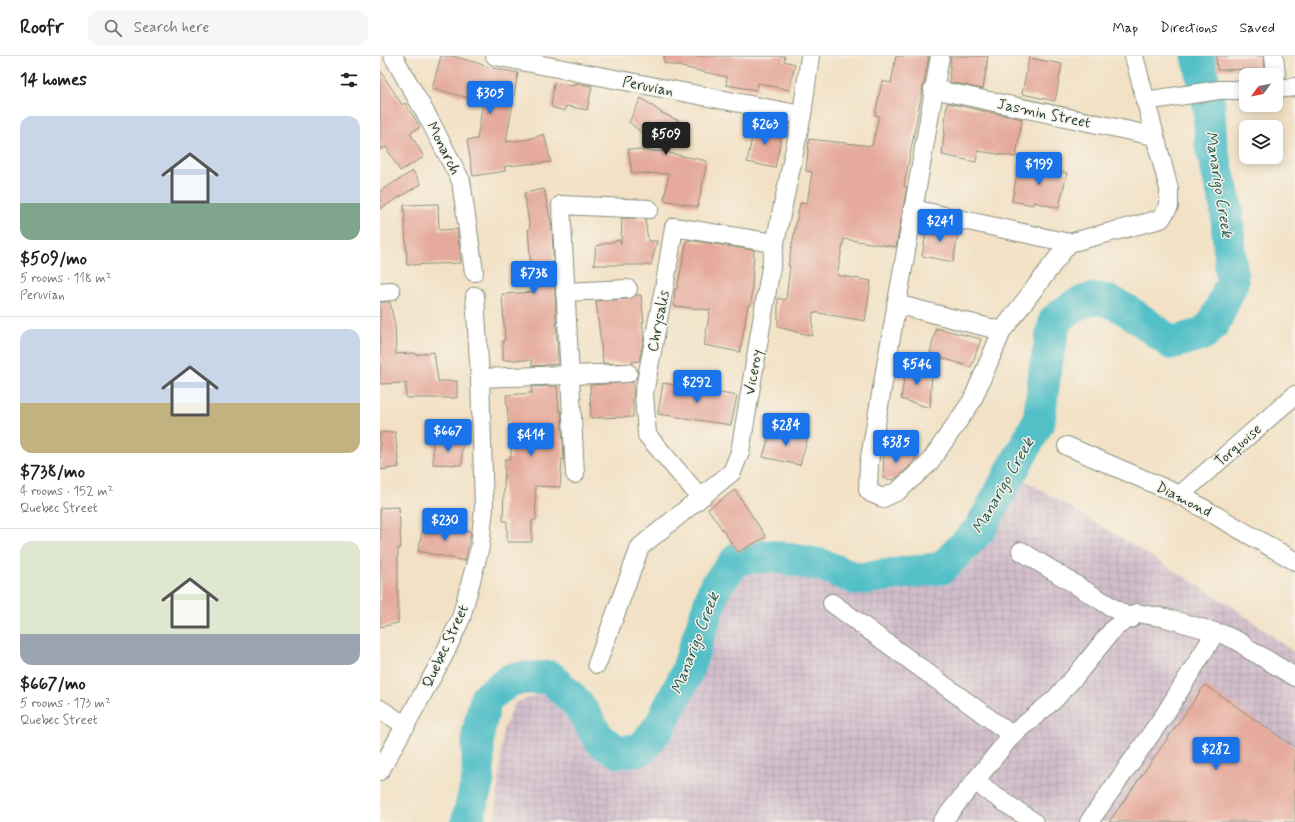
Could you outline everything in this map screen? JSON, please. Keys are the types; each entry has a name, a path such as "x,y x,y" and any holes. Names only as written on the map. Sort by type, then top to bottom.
{"street":[{"name":"Monarch","path":"393,56 430,121 461,181 474,272"},
{"name":"Peruvian","path":"494,56 802,115"},
{"name":"Viceroy","path":"597,664 640,547 732,472 740,452 775,242 802,115 810,56"},
{"path":"940,56 868,463 868,490 871,494 883,498 898,491 929,463 972,400 1002,331 1069,244"},
{"path":"913,209 1069,244 1161,219 1169,206 1168,189 1134,56"},
{"path":"1274,56 1275,68"},
{"path":"1283,84 1295,87"},
{"name":"Jasmin Street","path":"933,89 1154,136"},
{"path":"1145,101 1219,90 1239,90"},
{"path":"575,474 561,205 649,209"},
{"name":"Chrysalis","path":"700,497 647,435 644,393 674,227 775,242"},
{"path":"566,292 628,289"},
{"name":"Quebec Street","path":"380,771 406,726 462,618 480,547 484,507 480,378 475,296"},
{"path":"896,304 1002,331"},
{"path":"480,378 628,373"},
{"name":"Torquoise","path":"1180,495 1295,395"},
{"name":"Diamond","path":"1067,446 1180,495 1293,557"},
{"path":"1021,551 1130,619"},
{"path":"832,603 1012,735"},
{"path":"942,822 974,780 995,759 1012,735 1055,699 1114,628 1130,619 1137,613 1154,615 1222,634 1240,642 1251,651 1259,654 1295,677"},
{"path":"1089,822 1165,714 1214,633"},
{"path":"380,709 406,726"},
{"path":"974,780 986,790 1034,822"}],"shaded area":[{"path":"1018,476 1233,607 1295,653 1295,822 495,822 503,730 515,703 545,692 565,705 600,740 619,751 642,749 660,726 686,674 715,587 738,558 770,556 822,565 858,579 942,568 980,529"}],"building":[{"path":"441,56 453,56 484,65 483,66 518,73 506,142 529,139 544,134 551,162 505,166 505,171 473,176 467,140 477,139 483,102 432,88"},
{"path":"664,56 785,56 784,61 795,64 789,90 758,83 757,90 726,85 727,77 664,63"},
{"path":"896,56 929,56 904,186 907,187 896,247 844,239 837,275 871,281 865,321 813,312 812,336 778,327 778,298 786,300 790,266 788,266 800,203 807,204 812,172 806,171 809,139 872,146 879,116 875,115 882,81 891,83"},
{"path":"951,56 988,56 983,89 949,82"},
{"path":"1216,56 1264,56 1265,68 1217,70"},
{"path":"1029,58 1062,64 1055,101 1022,94"},
{"path":"380,70 402,105 405,103 420,127 410,133 424,157 400,171 386,147 380,150"},
{"path":"554,83 573,86 574,83 592,86 587,110 566,106 565,111 551,107"},
{"path":"641,98 662,113 680,121 669,153 707,161 698,207 664,200 669,174 632,173 628,149 664,152 629,122"},
{"path":"947,103 1022,119 1016,157 978,151 976,162 942,155"},
{"path":"755,123 783,129 775,168 747,162"},
{"path":"1019,162 1067,173 1059,208 1033,202 1033,205 1012,201"},
{"path":"413,171 421,184 380,209 380,191"},
{"path":"544,189 552,227 558,364 532,366 532,360 503,360 503,340 505,340 502,294 533,292 528,229 530,229 524,193"},
{"path":"438,204 439,230 457,229 461,263 407,265 404,205"},
{"path":"622,218 645,219 648,241 657,241 651,265 594,265 596,246 619,240 621,244"},
{"path":"928,223 959,230 953,262 922,256"},
{"path":"687,240 754,250 751,305 748,305 740,352 704,345 710,310 674,306 675,289 677,289"},
{"path":"636,295 641,295 644,322 642,322 644,339 639,361 632,362 632,364 603,363 596,301 628,299"},
{"path":"380,302 390,302 395,326 396,354 415,353 416,355 434,352 438,381 457,381 457,398 406,398 406,383 380,384"},
{"path":"936,328 981,339 971,367 930,354"},
{"path":"906,366 932,370 930,408 901,399"},
{"path":"633,382 633,417 591,418 590,385"},
{"path":"663,383 737,396 731,425 658,414"},
{"path":"557,386 559,411 561,411 564,459 562,459 560,487 535,486 536,520 532,521 532,542 507,542 507,521 503,521 505,459 511,459 511,430 509,430 506,395 532,393 531,387"},
{"path":"771,429 808,437 800,465 763,457"},
{"path":"395,432 399,467 380,470 380,433"},
{"path":"433,442 462,442 462,465 433,464"},
{"path":"884,449 917,456 910,466 894,480 883,478"},
{"path":"735,490 766,537 738,552 708,509"},
{"path":"399,507 401,548 398,548 398,623 380,627 380,508"},
{"path":"424,523 471,532 465,561 418,551"},
{"path":"1205,685 1295,747 1295,822 1109,822"}],"waterway":[{"name":"Manarigo Creek","path":"467,822 478,780 478,733 486,698 512,679 550,677 578,704 600,740 619,752 642,749 660,726 686,674 715,587 738,558 770,556 822,565 857,579 942,568 980,529 1039,421 1045,370 1055,320 1064,312 1080,303 1092,299 1106,300 1136,316 1171,343 1203,334 1214,323 1232,283 1226,206 1211,146 1209,106 1198,56"}]}
